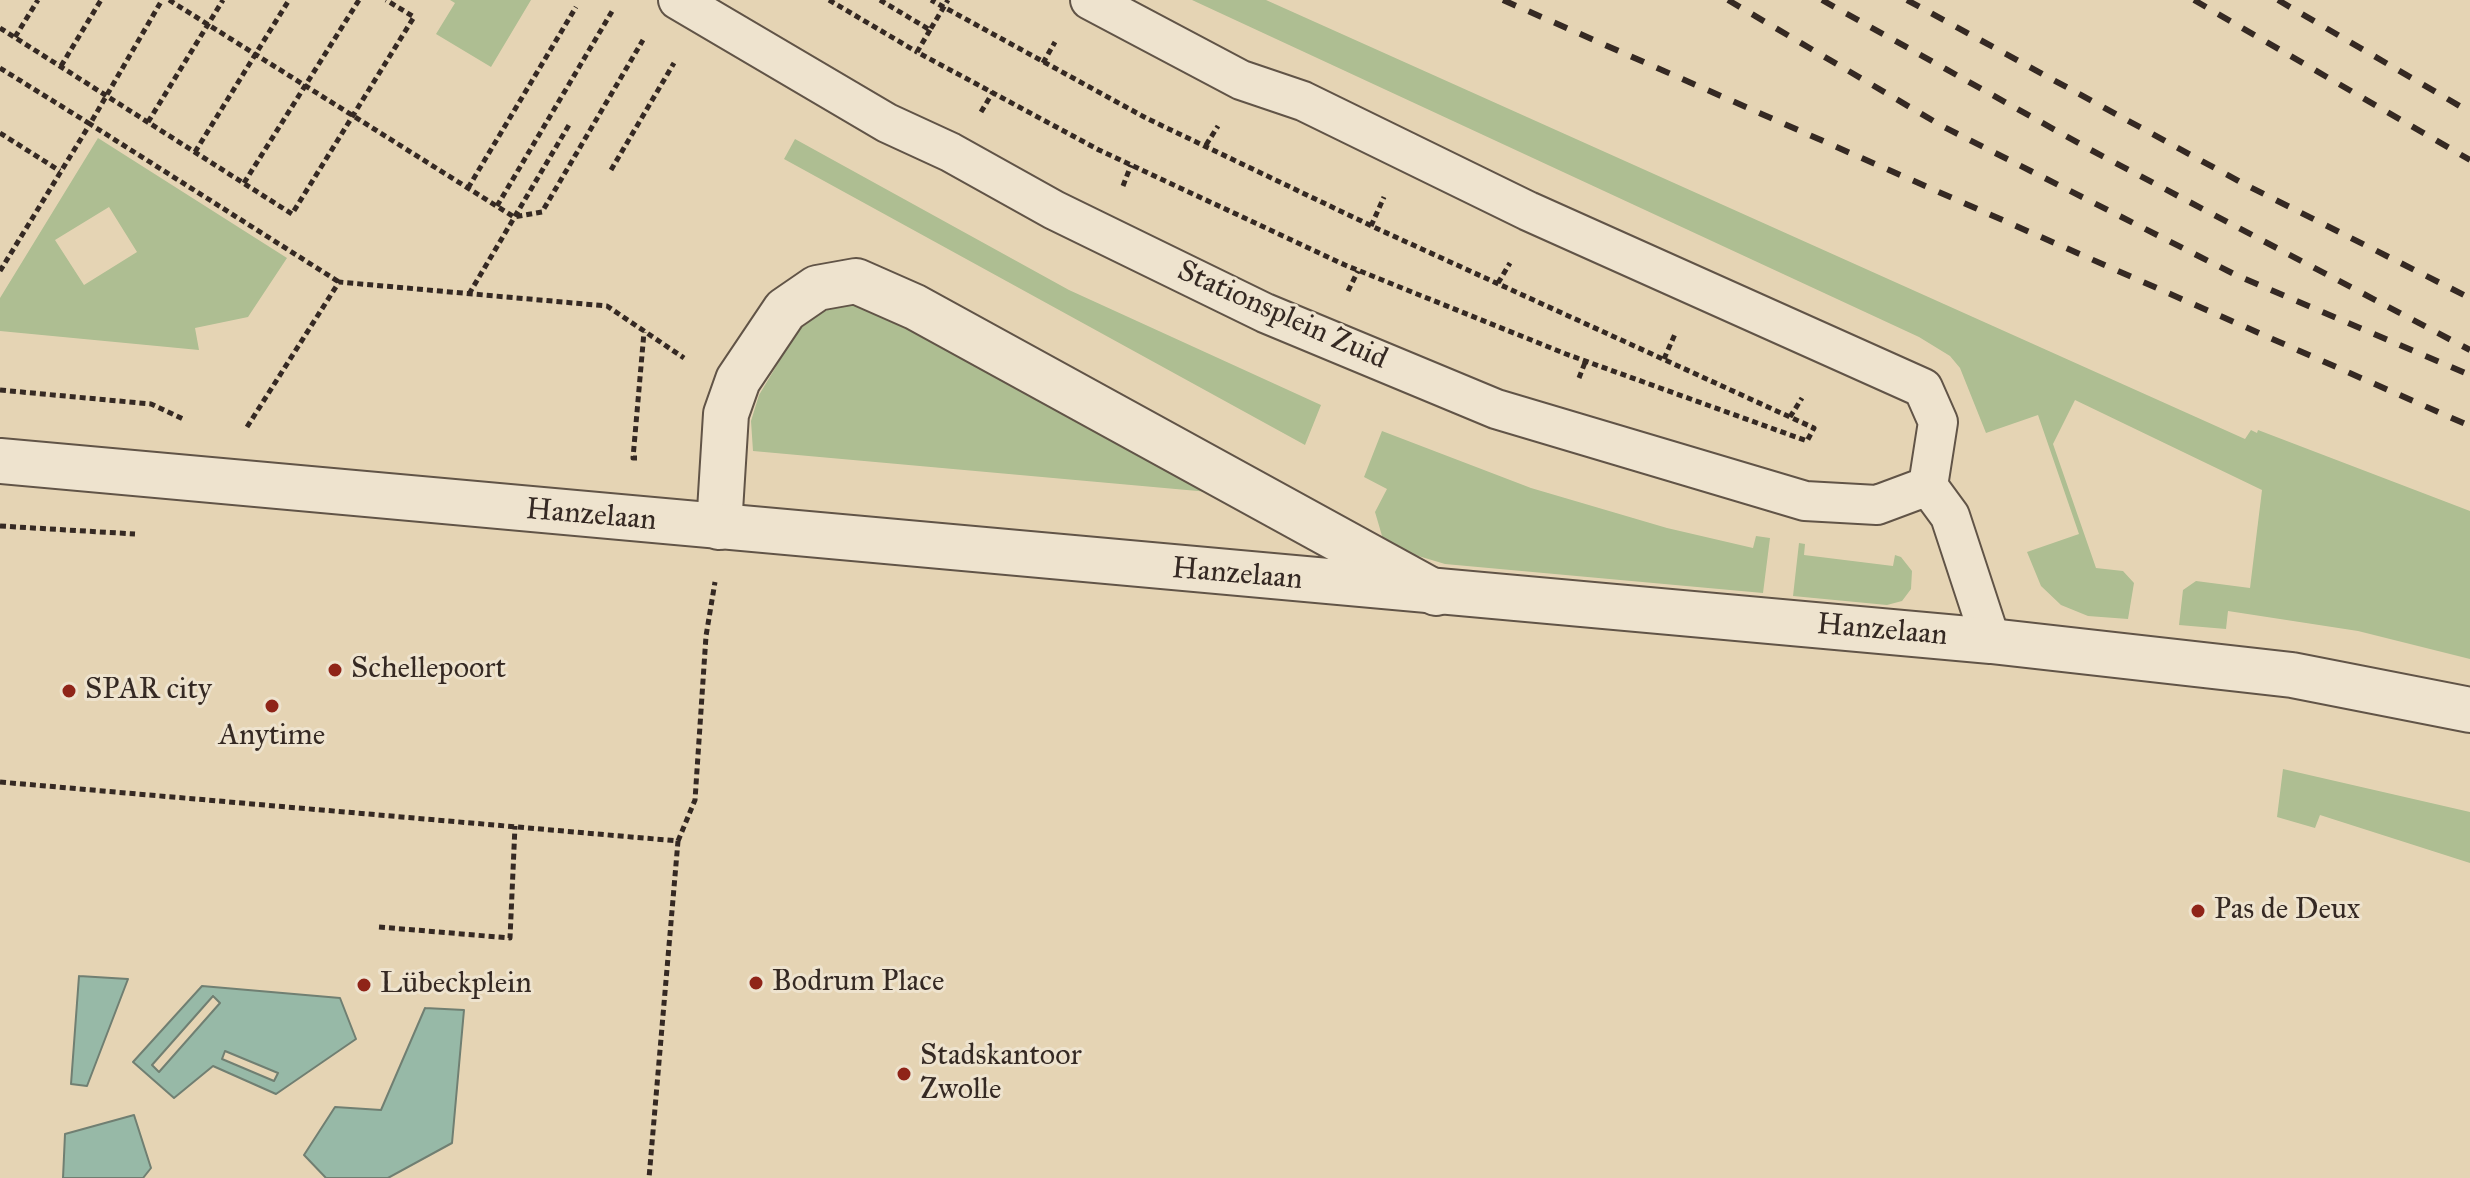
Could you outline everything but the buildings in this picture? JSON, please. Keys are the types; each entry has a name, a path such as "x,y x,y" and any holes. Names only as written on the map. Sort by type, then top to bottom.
{"street":[{"path":"719,527 726,414 738,380 785,310 817,288 856,281 915,307 1436,593"},
{"name":"Hanzelaan","path":"0,461 1991,641 2292,675 2470,710"}],"lane":[{"name":"Stationsplein Zuid","path":"678,0 887,123 950,152 1054,210 1265,313 1496,409 1805,501 1877,505 1928,486"},
{"path":"1090,0 1241,80 1303,101 1528,211 1923,388 1938,422 1928,486 1950,516 1991,641"}],"path":[{"path":"15,37 38,0"},
{"path":"61,66 101,0"},
{"path":"0,271 162,0"},
{"path":"169,0 514,217 542,212 650,29"},
{"path":"148,122 223,0"},
{"path":"195,152 289,0"},
{"path":"244,183 359,0"},
{"path":"0,28 292,214 414,17 386,0"},
{"path":"829,0 917,52 1131,165 1358,271 1586,360 1807,441 1814,428 1371,226 1043,63 931,0"},
{"path":"880,0 930,30"},
{"path":"917,52 948,0"},
{"path":"468,188 576,7"},
{"path":"497,206 614,8"},
{"path":"1043,63 1055,42"},
{"path":"611,170 674,63"},
{"path":"0,68 339,282 607,306 684,358"},
{"path":"979,115 993,92"},
{"path":"469,294 569,125"},
{"path":"1206,145 1218,126"},
{"path":"0,133 60,171"},
{"path":"1123,186 1131,165"},
{"path":"1371,226 1387,190"},
{"path":"1498,283 1510,263"},
{"path":"1348,292 1358,271"},
{"path":"244,437 244,431 339,282"},
{"path":"1664,359 1679,324"},
{"path":"1577,382 1586,360"},
{"path":"0,390 151,404 191,423"},
{"path":"1790,417 1802,398"},
{"path":"0,526 141,534"},
{"path":"649,1178 678,841 695,800 706,636 719,527"},
{"path":"0,782 678,841"},
{"path":"379,927 510,938 515,826"}],"shaded area":[{"path":"450,0 531,0 491,67 436,34 455,3"},
{"path":"1192,0 1266,0 2245,439 2251,430 2257,433 2258,430 2470,511 2470,659 2358,631 2228,611 2226,629 2179,625 2183,590 2196,581 2250,588 2262,490 2075,400 2053,444 2096,568 2123,571 2134,583 2128,619 2088,616 2061,605 2041,586 2027,552 2079,534 2038,415 1986,433 1960,368 1950,356 1919,337"},
{"path":"98,138 287,258 248,317 195,328 199,350 0,331 0,298","holes":["109,207 137,252 84,285 55,240"]},
{"path":"795,139 1069,290 1321,405 1305,445 784,159"},
{"path":"840,306 872,306 1220,493 753,451 751,421 759,395 798,330 824,311"},
{"path":"1382,431 1531,488 1667,528 1753,548 1756,536 1770,538 1763,593 1445,564 1385,546 1375,512 1387,489 1364,477"},
{"path":"1799,543 1805,544 1804,555 1893,566 1895,555 1901,557 1912,571 1911,589 1902,601 1887,605 1793,596"},
{"path":"2283,769 2470,812 2470,863 2320,815 2315,828 2277,817"},
{"path":"79,976 128,979 87,1086 71,1084"},
{"path":"202,986 340,998 356,1039 276,1094 213,1066 174,1098 133,1062","holes":["213,996 220,1003 159,1072 152,1065","225,1051 278,1073 274,1081 222,1059"]},
{"path":"425,1008 464,1010 452,1143 388,1178 326,1178 304,1155 335,1107 381,1110"},
{"path":"134,1115 151,1168 143,1178 63,1178 65,1134"}],"railway":[{"path":"1503,0 2470,426"},
{"path":"1728,0 1942,126 2236,275 2470,375"},
{"path":"1822,0 2091,150 2470,350"},
{"path":"1907,0 2244,184 2470,298"},
{"path":"2194,0 2470,160"},
{"path":"2278,0 2470,112"}],"place":[{"name":"Schellepoort","path":"335,670"},
{"name":"SPAR city","path":"69,691"},
{"name":"Anytime","path":"272,706"},
{"name":"Pas de Deux","path":"2198,911"},
{"name":"Bodrum Place","path":"756,983"},
{"name":"Lübeckplein","path":"364,985"},
{"name":"Stadskantoor Zwolle","path":"904,1074"}]}
